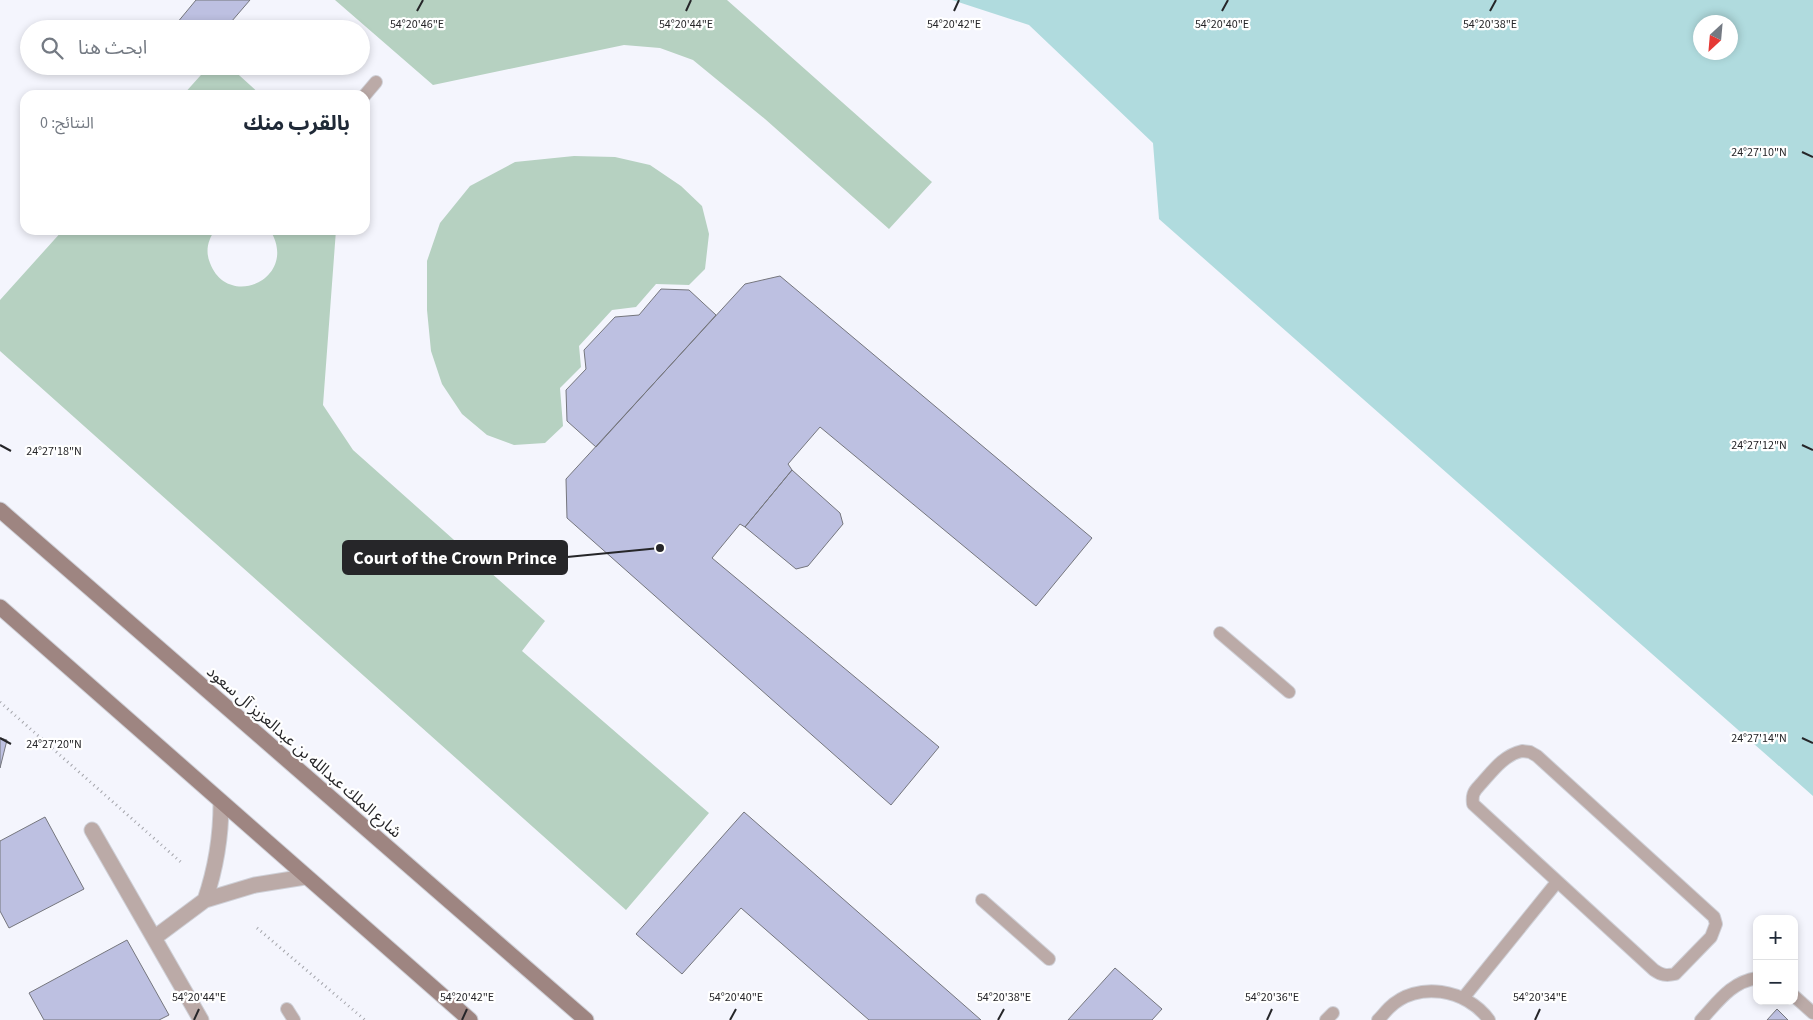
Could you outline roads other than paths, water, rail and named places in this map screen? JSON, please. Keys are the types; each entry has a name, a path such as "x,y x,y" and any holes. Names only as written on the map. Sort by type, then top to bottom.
{"main road":[{"name":"شارع الملك عبدالله بن عبدالعزيز آل سعود","path":"0,510 586,1020"},
{"path":"0,607 470,1020"}],"street":[{"path":"205,900 217,861 220,842 221,803"},
{"path":"92,830 201,1020"},
{"path":"154,938 205,900 255,886 305,877"}],"lane":[{"path":"369,90 376,82"},
{"path":"1220,633 1288,692"},
{"path":"1530,752 1537,756 1710,911 1716,924 1714,931 1711,937 1675,974 1667,976 1660,974 1557,882 1474,804 1472,798 1474,791 1507,757 1514,753 1530,752"},
{"path":"1464,998 1557,882"},
{"path":"982,900 1049,959"},
{"path":"1701,1020 1734,985 1753,979"},
{"path":"1378,1020 1390,1007 1408,996 1426,991 1445,992 1464,998 1483,1012 1489,1020"},
{"path":"1798,1000 1813,1013"},
{"path":"287,1009 294,1020"}],"water":[{"path":"952,0 1813,0 1813,796 1159,219 1153,143 1029,25"}],"place":[{"name":"Court of the Crown Prince","path":"660,548"}]}
